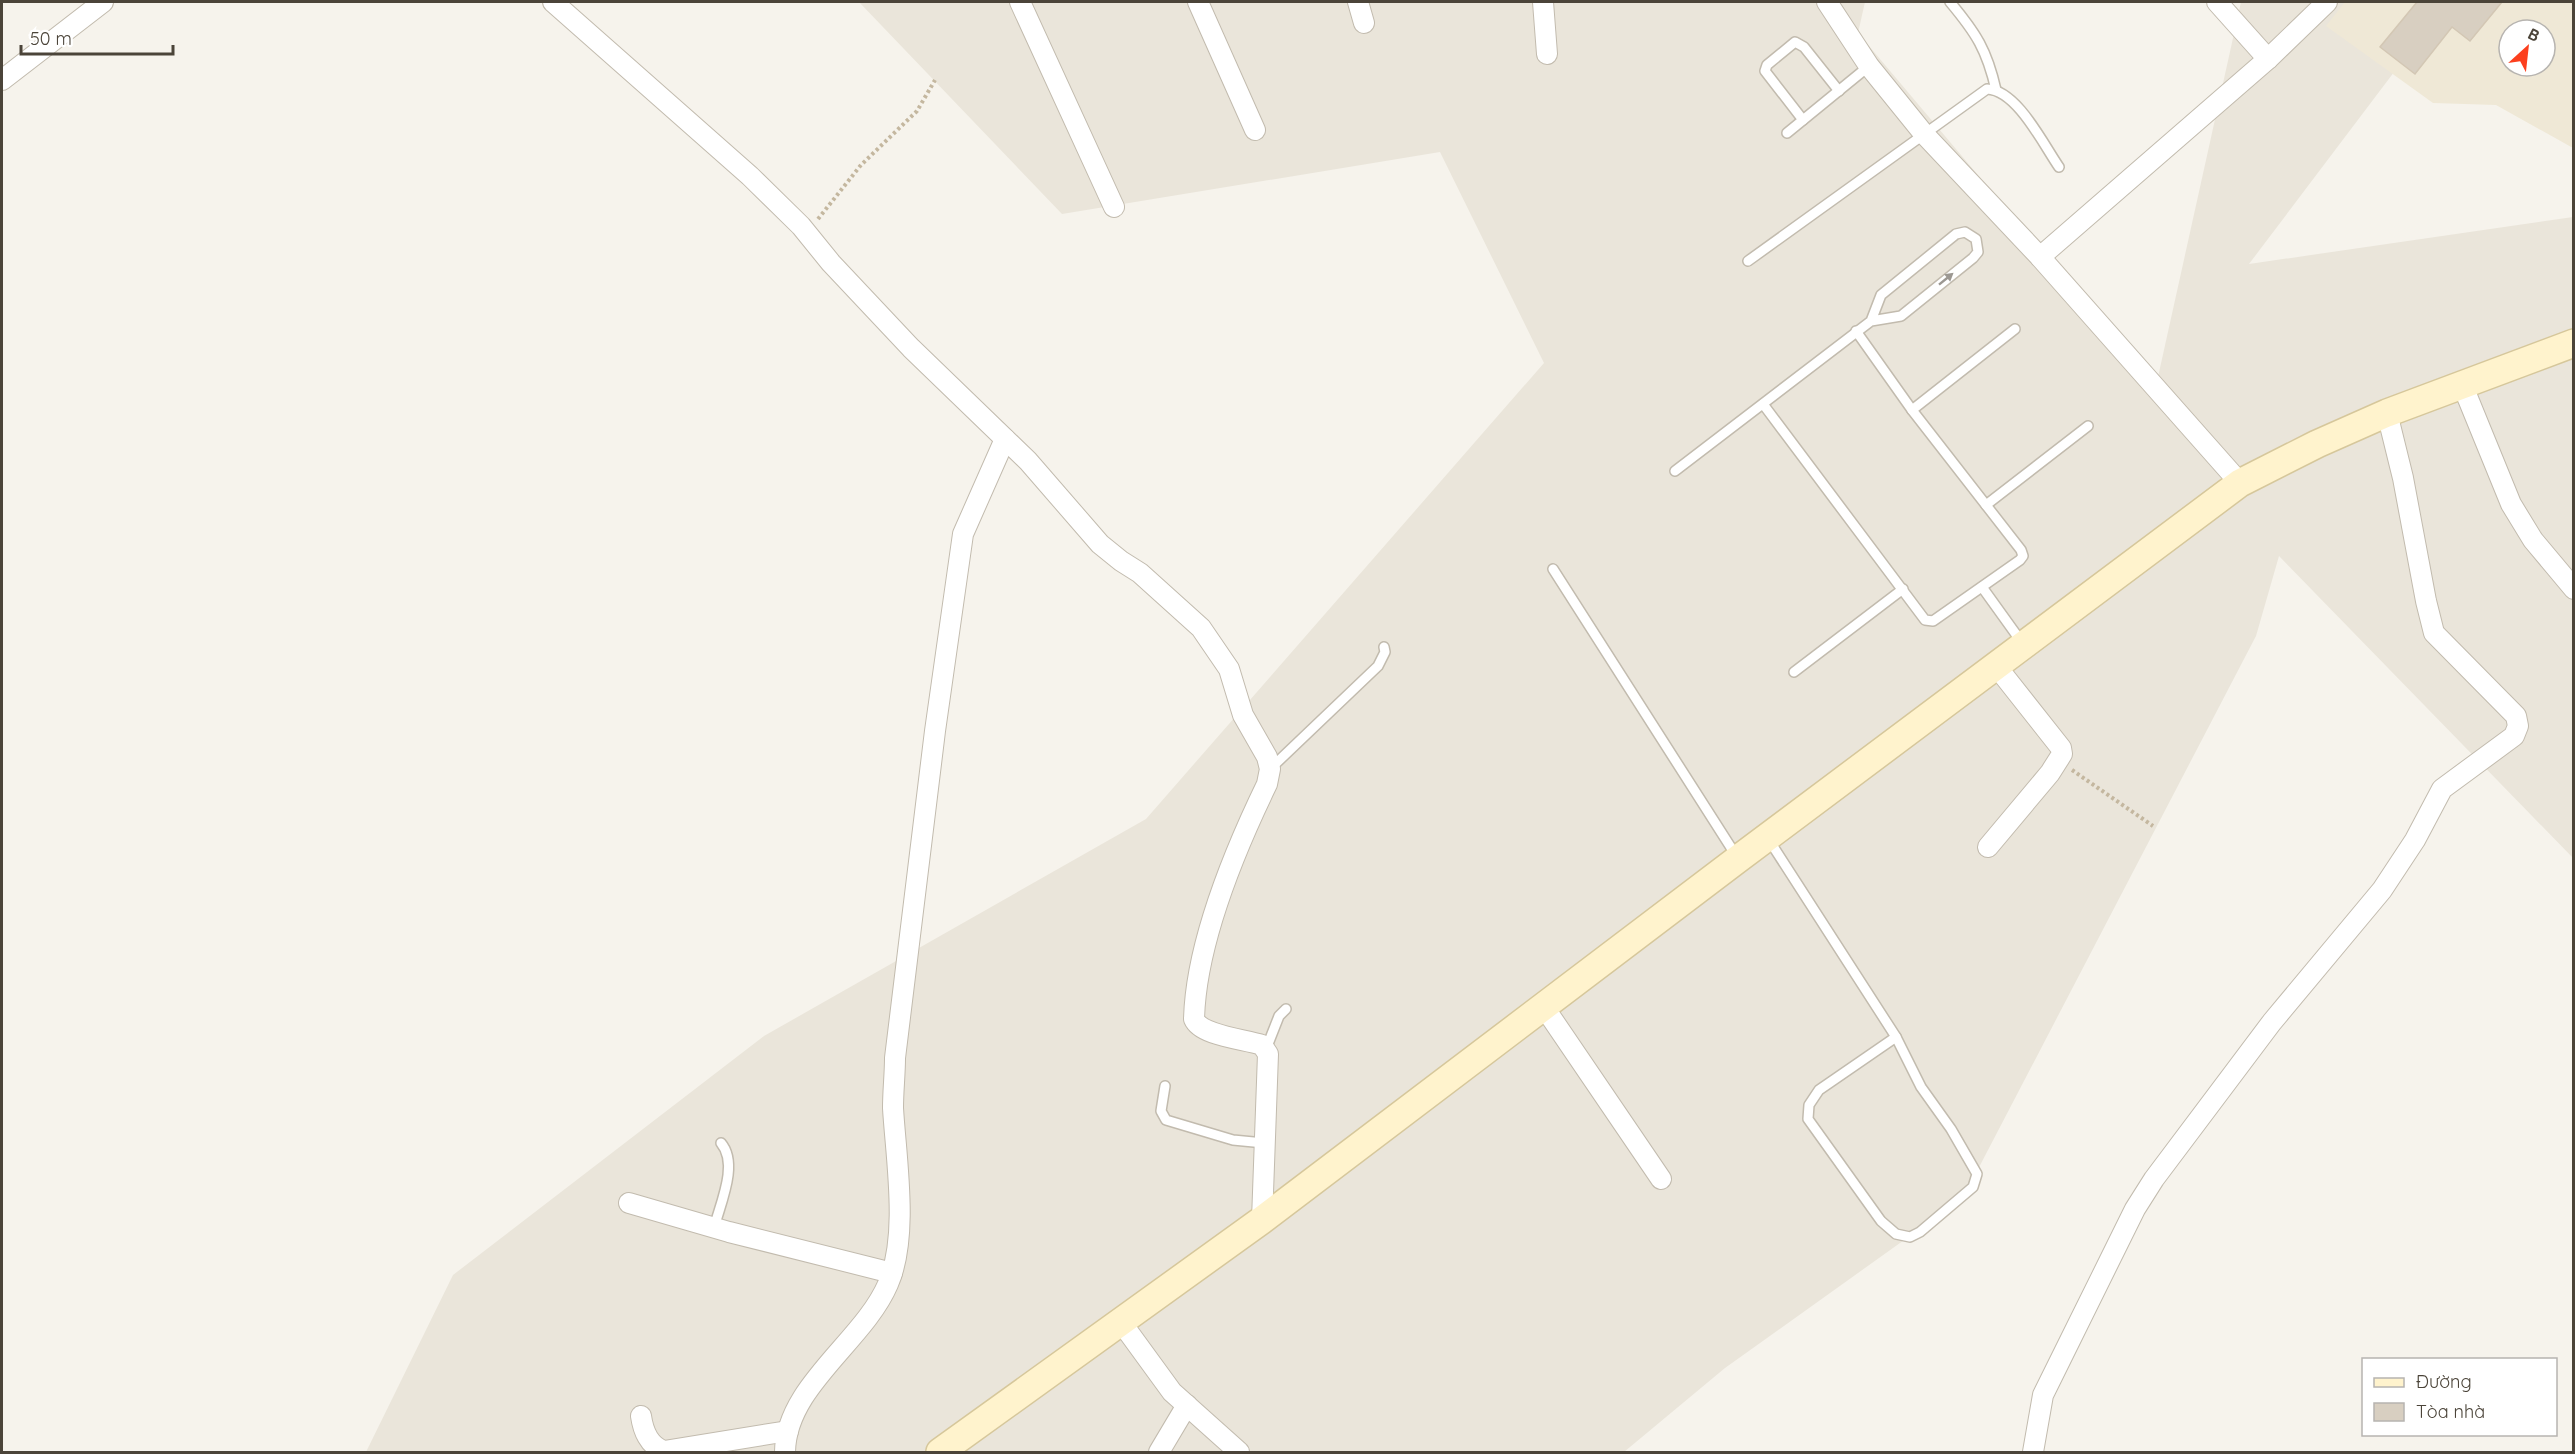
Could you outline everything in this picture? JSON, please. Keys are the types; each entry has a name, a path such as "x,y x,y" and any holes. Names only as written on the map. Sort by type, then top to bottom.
{"street":[{"path":"2,80 103,2"},
{"path":"553,2 707,136 807,233 831,263 911,348 1029,460 1100,544 1140,573 1201,628 1229,669 1244,715 1268,758 1270,769 1267,784 1220,896 1206,944 1194,1019 1201,1028 1256,1043 1266,1049 1268,1054 1262,1220"},
{"path":"1020,2 1114,207"},
{"path":"1198,2 1255,130"},
{"path":"1358,2 1364,23"},
{"path":"1543,2 1547,54"},
{"path":"1827,2 1869,66 1924,134 2040,257 2240,483"},
{"path":"2217,2 2268,59"},
{"path":"2040,257 2268,59 2327,2"},
{"path":"940,1452 1262,1220 1738,859 2240,483 2317,444 2387,413 2574,343"},
{"path":"2462,384 2511,504 2533,540 2574,589"},
{"path":"2033,1452 2043,1395 2135,1209 2154,1179 2272,1022 2382,890 2415,840 2442,789 2514,736 2518,726 2516,716 2434,633 2387,413"},
{"path":"785,1452 788,1431 800,1402 875,1309 889,1284 892,1273 898,1226 898,1162 893,1106 895,1058 935,731 963,534 1005,439"},
{"path":"1988,848 2060,760 2061,748 1997,667"},
{"path":"1544,1007 1661,1179"},
{"path":"629,1203 714,1228 892,1273"},
{"path":"1121,1322 1172,1392 1239,1452"},
{"path":"1160,1452 1187,1405"},
{"path":"641,1416 643,1430 657,1448 664,1450 788,1431"}],"lane":[{"path":"1950,2 1981,42 1990,64 1996,90"},
{"path":"1803,120 1765,71 1767,65 1795,42 1804,47 1839,91"},
{"path":"1787,134 1869,66"},
{"path":"1748,261 1988,89 1996,90 2013,100 2059,167"},
{"path":"1675,471 1856,331 1871,321 1901,316 1973,258 1978,252 1976,239 1965,232 1956,234 1881,295 1871,321"},
{"path":"1912,410 2015,329"},
{"path":"1763,404 1925,620 1929,622 2020,560 2023,553 1912,410 1856,331"},
{"path":"1986,505 2088,426"},
{"path":"1553,569 1738,859"},
{"path":"1982,587 2024,646"},
{"path":"1794,672 1903,589"},
{"path":"1270,769 1377,666 1385,652 1384,647"},
{"path":"1767,838 1896,1036 1921,1088 1951,1129 1977,1174 1973,1187 1920,1232 1910,1237 1896,1234 1881,1221 1808,1119 1809,1105 1818,1090 1896,1036"},
{"path":"1266,1049 1276,1021 1286,1009"},
{"path":"1165,1086 1161,1111 1166,1120 1233,1140 1264,1143"},
{"path":"714,1228 730,1164 727,1150 721,1143"}],"path":[{"path":"807,233 861,165 917,111 935,80"},
{"path":"2060,760 2152,826"}],"shaded area":[{"path":"859,2 1865,2 1858,33 2156,386 2241,2 2447,2 2249,264 2573,217 2573,858 2279,556 2256,636 1963,1198 1725,1368 1624,1452 366,1452 453,1275 764,1036 1146,819 1544,363 1440,152 1062,214"},
{"path":"2345,2 2573,2 2573,148 2496,105 2433,103 2326,26"}],"building":[{"path":"2417,2 2502,2 2470,41 2452,27 2415,74 2380,47"}]}
